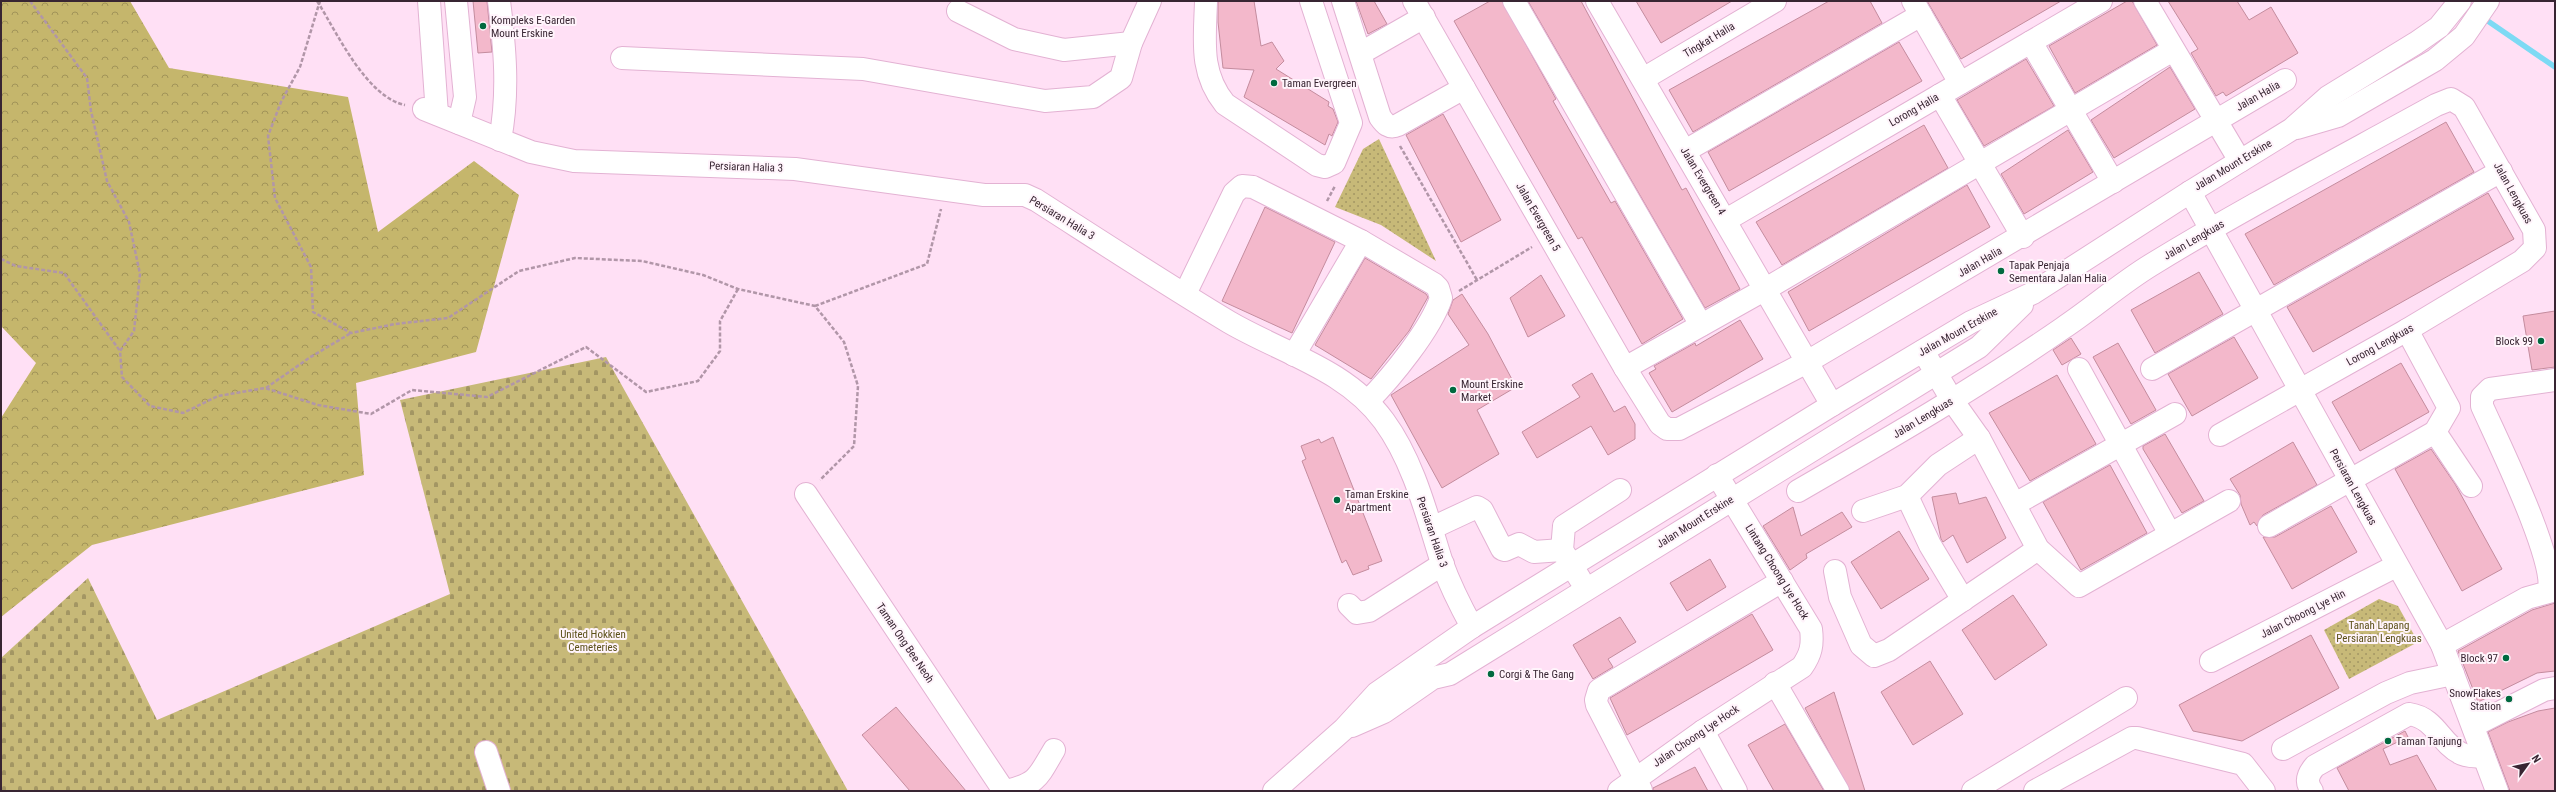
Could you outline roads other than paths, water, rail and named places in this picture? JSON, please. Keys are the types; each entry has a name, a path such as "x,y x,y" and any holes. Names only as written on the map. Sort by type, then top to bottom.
{"street":[{"name":"Persiaran Halia 3","path":"429,1 431,111 500,140 531,152 574,161 795,169 984,195 1025,195 1230,322 1331,373 1368,401 1385,422 1403,453 1432,528 1443,564 1472,627"},
{"path":"441,1 449,1"},
{"path":"456,1 465,97 459,123"},
{"path":"499,1 506,65 505,113 500,140"},
{"path":"622,58 863,69 1045,101 1093,97 1120,78 1130,43 1150,1"},
{"path":"1206,1 1205,64 1220,98 1225,104 1317,165 1325,167 1334,163 1352,123 1311,1"},
{"path":"1343,1 1380,117 1387,125 1398,125 1464,88"},
{"path":"1514,1 1701,326"},
{"name":"Tingkat Halia","path":"1643,79 1775,1"},
{"name":"Lorong Halia","path":"1726,220 2101,1"},
{"path":"2145,1 2240,161"},
{"name":"Jalan Mount Erskine","path":"2292,130 2338,116 2385,91 2450,49 2464,36 2488,2"},
{"name":"Jalan Evergreen 4","path":"1604,4 1643,79 1807,362"},
{"name":"Jalan Mount Erskine","path":"1274,791 1344,729 1377,693 1472,627 1481,632 1503,626 1571,565 1832,405 1971,322 2034,293 2190,192 2292,130 2328,97 2416,43 2439,26 2457,6"},
{"path":"1685,151 1917,8 1960,83"},
{"path":"1361,54 1419,9"},
{"name":"Jalan Evergreen 5","path":"1419,9 1625,368 1660,424 1668,429"},
{"path":"958,11 1014,38 1064,50 1130,43"},
{"path":"2031,42 2113,182"},
{"path":"1625,368 1764,290 2173,50"},
{"name":"Jalan Halia","path":"1668,429 1680,429 1807,362 2023,237 2285,80"},
{"path":"1940,95 2023,237"},
{"name":"Jalan Lengkuas","path":"1798,491 1952,400 2064,328 2097,301 2150,266 2212,229 2451,98 2464,107 2501,171 2534,230 2535,248"},
{"path":"2152,369 2255,312 2501,171"},
{"path":"1185,294 1234,194 1242,186 1253,187 1361,241 1434,284 1438,288 1441,298 1430,319 1389,380 1368,401"},
{"name":"Persiaran Lengkuas","path":"2190,192 2212,229 2255,312 2396,566 2442,645 2497,791"},
{"path":"1294,355 1361,241"},
{"name":"Lorong Lengkuas","path":"2220,435 2299,389 2408,330 2522,261 2535,248"},
{"name":"Jalan Mount Erskine","path":"1344,729 1384,712 1433,678 1450,674 1779,469 1979,347 2034,293"},
{"path":"2269,526 2435,432 2449,408 2408,330"},
{"path":"1923,351 1952,400 1979,438 2038,549 2079,586 2229,501"},
{"path":"1807,362 1832,405 1837,410 1851,411 1899,382 1936,373"},
{"path":"2079,369 2170,534"},
{"path":"2442,645 2527,598 2549,592 2552,584 2544,545 2482,406 2482,397 2490,389 2555,380"},
{"path":"1779,469 1785,451 1827,424 1831,416 1832,405"},
{"path":"2015,504 2175,414"},
{"path":"2435,432 2471,486"},
{"path":"1863,511 1907,496 1938,465 1979,438"},
{"name":"Lintang Choong Lye Hock","path":"1717,475 1811,629 1813,644 1810,656 1802,667 1775,683"},
{"path":"1571,565 1563,530 1566,522 1620,490"},
{"name":"Taman Ong Bee Neoh","path":"806,494 1004,791"},
{"path":"1907,496 1930,545 1963,600"},
{"path":"1432,528 1476,507 1482,510 1502,549 1505,550 1519,544 1534,552 1571,565 1614,573"},
{"path":"1835,571 1840,597 1861,645 1874,656 1889,650 2038,549"},
{"path":"1349,605 1358,612 1369,611 1443,564"},
{"name":"Jalan Choong Lye Hin","path":"2210,661 2396,566"},
{"path":"1639,784 1597,705 1596,700 1599,690 1782,581"},
{"path":"1433,678 1445,664 1469,649 1474,638 1472,627"},
{"path":"2283,749 2386,693 2410,683 2453,674"},
{"path":"1775,683 1838,791"},
{"name":"Jalan Choong Lye Hock","path":"1619,791 1639,784 1703,730 1775,683"},
{"path":"2473,726 2544,690 2555,688"},
{"path":"1973,791 2126,698"},
{"path":"2312,791 2308,786 2309,774 2315,766 2409,714 2418,715 2430,723 2458,752 2484,757"},
{"path":"1703,730 1736,791"},
{"path":"2036,791 2132,738 2138,738 2243,764 2264,791"},
{"path":"1007,791 1029,785 1037,779 1054,750"},
{"path":"486,752 499,791"}],"waterway":[{"path":"2482,17 2555,67"}],"place":[{"name":"Kompleks E-Garden Mount Erskine","path":"483,26"},
{"name":"Taman Evergreen","path":"1274,83"},
{"name":"Tapak Penjaja Sementara Jalan Halia","path":"2001,271"},
{"name":"Block 99","path":"2541,341"},
{"name":"Mount Erskine Market","path":"1453,390"},
{"name":"Taman Erskine Apartment","path":"1337,500"},
{"name":"Block 97","path":"2506,658"},
{"name":"Corgi & The Gang","path":"1491,674"},
{"name":"SnowFlakes Station","path":"2509,699"},
{"name":"Taman Tanjung","path":"2388,741"}],"park label":[{"name":"Tanah Lapang Persiaran Lengkuas","path":"2379,631"},
{"name":"United Hokkien Cemeteries","path":"593,640"}]}
